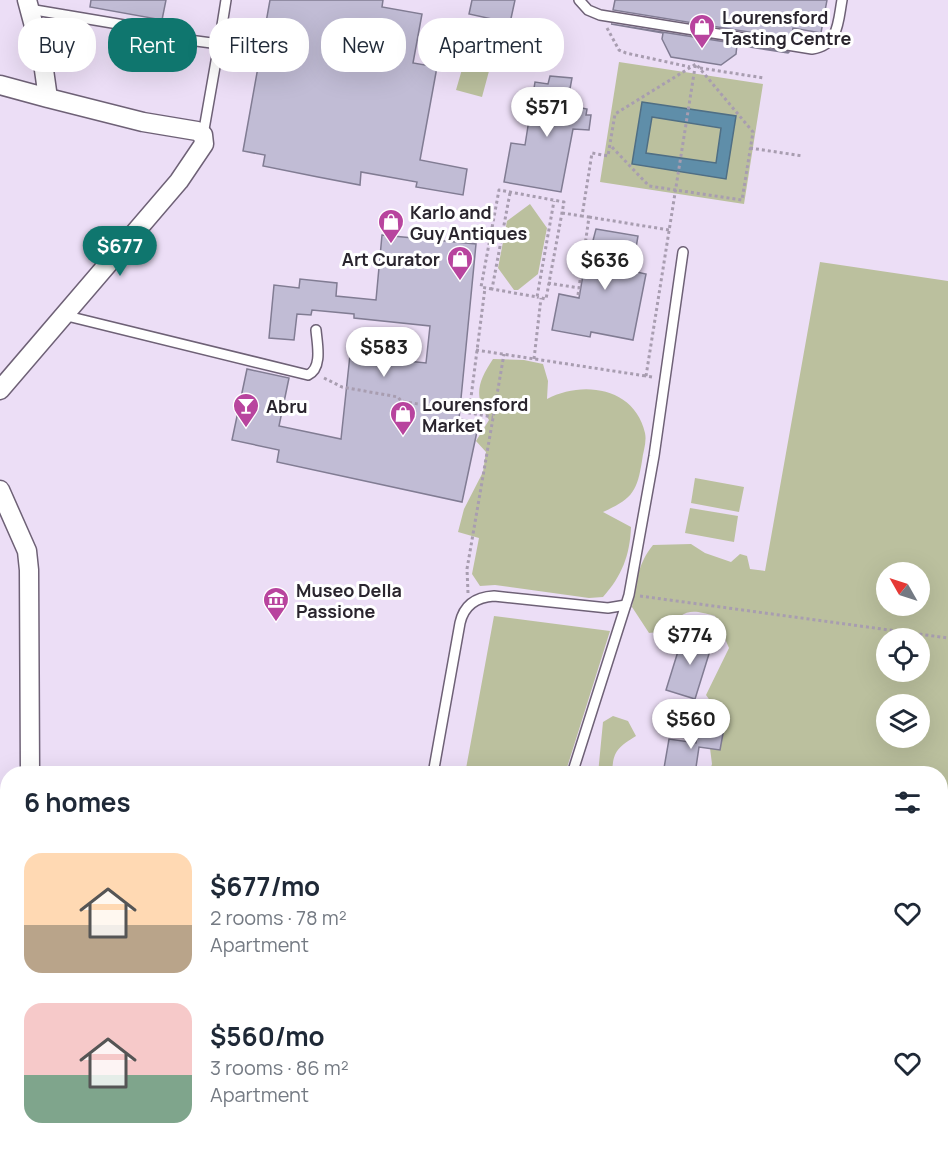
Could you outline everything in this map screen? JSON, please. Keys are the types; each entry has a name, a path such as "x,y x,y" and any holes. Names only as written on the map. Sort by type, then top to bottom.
{"street":[{"path":"28,4 42,56 48,98"},
{"path":"0,85 143,122 192,130 203,135 204,144 178,182 0,390"},
{"path":"0,490 27,551 30,766"}],"lane":[{"path":"223,18 226,0"},
{"path":"579,0 588,10 597,14 812,50 825,46 834,38 842,0"},
{"path":"28,4 209,43"},
{"path":"203,135 214,72"},
{"path":"575,766 629,595 654,456 683,252"},
{"path":"63,315 308,375 313,373 318,356 316,330"},
{"path":"434,766 460,623 470,603 485,596 494,596 608,608 626,605"}],"path":[{"path":"597,14 620,50 764,78"},
{"path":"646,376 695,66"},
{"path":"582,216 592,153 608,156 615,114 695,66"},
{"path":"610,145 648,186 742,200 753,132 695,66"},
{"path":"750,148 803,156"},
{"path":"499,190 510,192 564,202 546,299 481,287 499,190"},
{"path":"492,289 510,192"},
{"path":"534,359 539,297 554,201"},
{"path":"562,213 669,230"},
{"path":"578,295 590,218"},
{"path":"548,283 579,288"},
{"path":"469,413 485,288"},
{"path":"476,350 664,379"},
{"path":"470,603 466,588 466,569 504,354"},
{"path":"313,373 342,387 398,397 401,401 493,417"},
{"path":"629,595 948,638"}],"green space":[{"path":"619,62 763,84 744,204 600,182"},
{"path":"461,72 489,72 482,97 456,90"},
{"path":"530,204 547,228 538,274 518,290 514,290 498,268 507,221"},
{"path":"820,262 948,281 948,766 711,766 710,748 721,736 722,724 705,714 711,702 706,695 729,648 715,616 699,612 682,615 666,631 649,633 632,607 636,582 653,545 691,544 705,553 731,562 740,554 747,556 750,569 765,571"},
{"path":"493,359 524,360 543,364 548,381 547,399 561,393 591,389 619,397 639,418 646,440 638,480 627,498 603,512 631,527 624,565 603,597 589,598 495,585 480,586 472,574 479,538 458,532 464,509 483,472 486,452 476,441 489,420 481,403 479,389"},
{"path":"695,478 744,487 739,512 691,503"},
{"path":"690,508 738,516 734,542 685,533"},
{"path":"494,616 610,631 568,766 466,766"},
{"path":"613,716 628,721 636,736 617,751 613,766 599,766 603,722"}],"water":[{"path":"642,102 736,116 726,179 632,164","holes":["652,117 721,128 716,163 646,153"]}],"building":[{"path":"91,0 166,0 162,18 90,7"},
{"path":"270,0 383,0 382,7 422,14 421,18 418,18 418,36 413,63 418,64 418,72 436,72 420,160 467,169 463,195 416,187 417,182 361,172 360,185 263,166 265,155 243,151 257,72 309,72 309,18 267,18"},
{"path":"472,0 515,0 511,18 487,18 469,14"},
{"path":"615,0 827,0 821,33 793,28 791,39 613,10"},
{"path":"611,24 789,52 737,45 736,54 721,65 671,57 662,39 663,33"},
{"path":"550,76 572,78 567,105 587,109 586,115 591,115 589,130 573,129 561,192 504,182 511,143 525,145 535,82 548,84"},
{"path":"596,229 638,236 632,271 646,274 633,340 591,332 590,337 552,330 559,294 579,298 587,252 590,252"},
{"path":"382,235 476,244 459,419 479,422 462,502 277,462 279,450 232,440 247,369 289,378 279,426 341,439 350,355 426,363 430,326 354,318 354,314 312,310 311,315 297,314 294,340 269,338 274,285 299,288 300,279 337,283 336,296 376,300"},
{"path":"684,632 713,641 695,699 666,690"},
{"path":"699,724 724,728 720,750 699,747 696,766 664,766 669,739 696,743"}],"place":[{"name":"Lourensford Tasting Centre","path":"702,50"},
{"name":"Karlo and Guy Antiques","path":"391,245"},
{"name":"Art Curator","path":"460,282"},
{"name":"Abru","path":"246,429"},
{"name":"Lourensford Market","path":"403,437"},
{"name":"Museo Della Passione","path":"276,623"}]}
